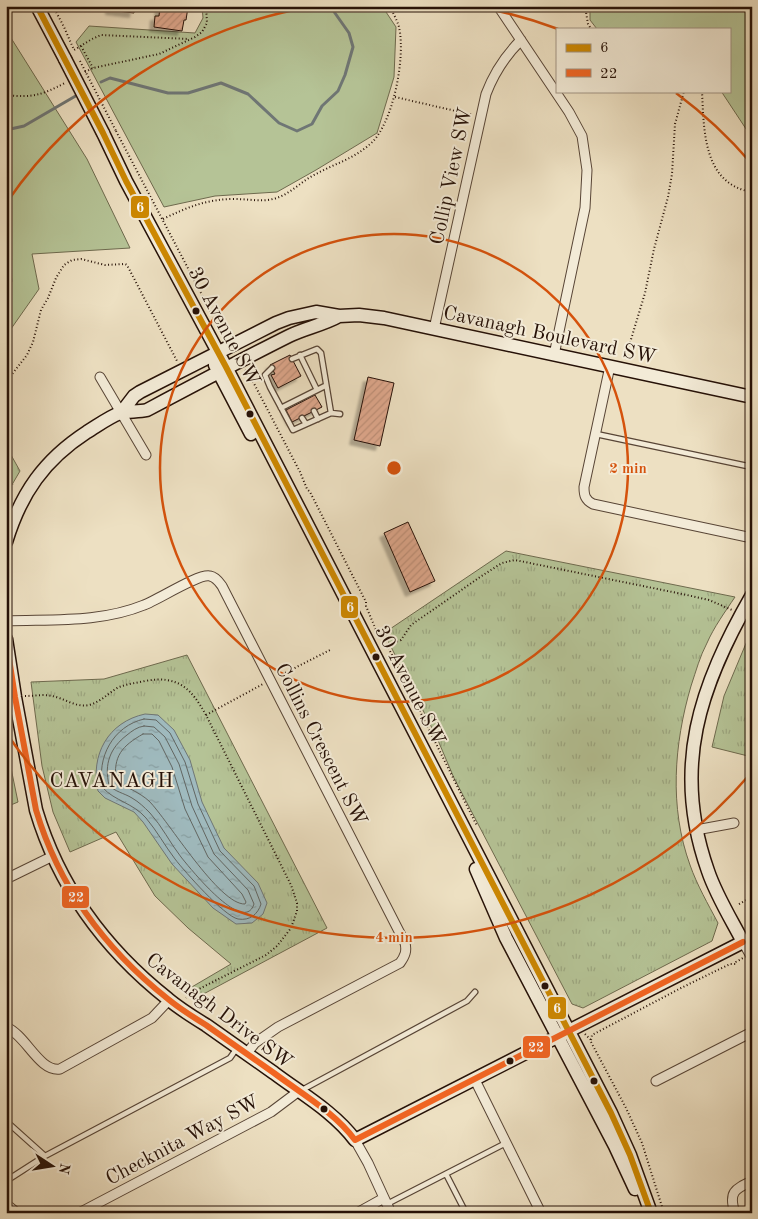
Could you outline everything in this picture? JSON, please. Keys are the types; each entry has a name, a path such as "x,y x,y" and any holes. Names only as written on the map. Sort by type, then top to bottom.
{"street":[{"name":"30 Avenue SW","path":"37,6 65,59 109,132 126,181 480,877 506,938 564,1034 649,1213"},
{"path":"498,6 582,136 587,170 585,208 554,354"},
{"name":"Collip View SW","path":"434,329 480,116 491,80 508,53 521,40"},
{"name":"Cavanagh Boulevard SW","path":"215,355 271,325 289,318 316,312 339,316 371,317 434,329 752,397"},
{"path":"121,413 147,410 222,369 293,334 323,324 339,316"},
{"path":"6,542 18,508 27,491 46,466 59,453 82,436 121,413 134,396 140,392 215,355"},
{"path":"610,366 584,487 588,501 602,506 752,538"},
{"path":"100,377 146,455"},
{"name":"Collins Crescent SW","path":"6,621 86,618 117,614 152,602 196,578 205,576 214,578 222,586 405,942 406,948 406,955 400,963 278,1027 242,1050"},
{"path":"752,596 711,675 702,704 692,758 690,782 696,830 708,874 752,958"},
{"name":"Cavanagh Drive SW","path":"6,638 14,698 32,792 42,829 73,896 96,929 125,961 169,1000 331,1115 355,1140"},
{"path":"696,830 734,823"},
{"path":"6,879 53,856"},
{"path":"357,1213 388,1205 355,1140 476,1080 743,942"},
{"path":"6,1027 15,1032 45,1065 54,1070 60,1069 152,1018 169,1000"},
{"path":"656,1081 752,1032"},
{"path":"476,1080 541,1213"},
{"name":"Checknita Way SW","path":"79,1213 271,1112 299,1092"},
{"path":"734,1213 731,1200 734,1192 752,1181"},
{"path":"6,1204 17,1213"}],"lane":[{"path":"292,359 317,349 321,353 331,413"},
{"path":"300,355 316,390"},
{"path":"272,368 265,375 293,430 331,413 340,414"},
{"path":"281,408 294,404 326,386"},
{"path":"314,411 318,419"},
{"path":"302,418 306,424"},
{"path":"596,434 752,467"},
{"path":"299,1092 467,1001 475,992"},
{"path":"6,1181 45,1156 242,1050"},
{"path":"6,1121 45,1156"},
{"path":"388,1205 507,1143"},
{"path":"446,1174 466,1213"}],"path":[{"path":"53,6 74,50 102,35 189,39"},
{"path":"85,72 93,68 159,54 180,46 189,39 198,36 205,28 208,17 206,6"},
{"path":"162,220 192,205 215,200 274,199 287,193 315,174 352,158 370,145 380,134 394,97 399,70 399,29 390,6"},
{"path":"585,6 590,28"},
{"path":"81,46 93,68"},
{"path":"78,59 109,132 162,220 223,335 223,339"},
{"path":"6,94 29,97 37,96 69,81"},
{"path":"626,356 645,293 668,197 676,124 684,92"},
{"path":"702,92 707,145 716,171 732,187 752,192"},
{"path":"394,97 480,116"},
{"path":"6,382 27,355 41,310 60,271 64,265 72,260 81,259 105,265 127,265 179,364"},
{"path":"245,371 248,372 366,602 376,630 380,632 387,645 476,826"},
{"path":"6,486 13,484"},
{"path":"387,645 401,640 411,625 502,563 515,560 709,600 736,613"},
{"path":"276,677 332,649"},
{"path":"23,697 54,696 74,703 88,705 126,685 151,680 165,680 182,685 190,691 206,715 291,885 297,903 294,920 290,928 271,952 194,992 185,999"},
{"path":"206,715 263,684"},
{"path":"6,770 12,769"},
{"path":"738,904 752,897"},
{"path":"664,1213 642,1143 590,1039 592,1036 673,992 730,964 736,964 736,962"}],"green space":[{"path":"202,6 382,6 396,27 394,77 377,133 277,192 215,196 164,207 76,42 89,26 195,33 203,18"},
{"path":"590,6 752,6 752,138 722,92 730,92 730,28 596,28 590,20"},
{"path":"6,30 87,159 130,248 32,254 39,289 6,336"},
{"path":"6,446 20,471 6,495"},
{"path":"506,551 735,597 713,631 700,658 685,708 676,776 679,821 683,843 693,872 718,923 712,941 583,1008 572,1004 454,778 437,738 384,633"},
{"path":"752,629 752,757 712,747 724,696"},
{"path":"187,655 327,928 196,998 185,991 231,964 188,928 155,896 116,832 70,852 53,812 42,766 31,682 104,679"},
{"path":"6,744 18,802 6,807"}],"water":[{"path":"145,714 158,715 174,730 190,760 202,802 224,848 258,883 267,903 263,914 252,923 236,924 213,908 172,864 134,812 105,798 98,791 97,765 105,742 121,724"}],"building":[{"path":"110,6 135,6 134,13 110,10"},
{"path":"160,6 188,7 182,31 154,27 155,16 159,16"},
{"path":"290,355 301,376 278,388 271,375 275,374 270,365"},
{"path":"368,377 394,383 380,446 354,440"},
{"path":"315,395 322,407 292,422 286,410"},
{"path":"408,522 435,581 410,592 384,533"}],"waterway":[{"path":"101,82 110,78 168,93 188,93 221,83 248,94 279,123 297,131 312,124 322,106 338,91 353,47 349,33 330,6"},
{"path":"6,130 24,126 79,94"},
{"path":"6,268 10,273 11,281 6,289"}],"transit line":[{"name":"6","path":"37,6 126,181 226,367 611,1113 630,1155 651,1213"},
{"name":"22","path":"6,639 36,810 58,865 87,915 124,960 145,980 182,1010 215,1031 317,1104 347,1130 355,1140 743,942"}],"district":[{"name":"CAVANAGH","path":"112,780"}]}
